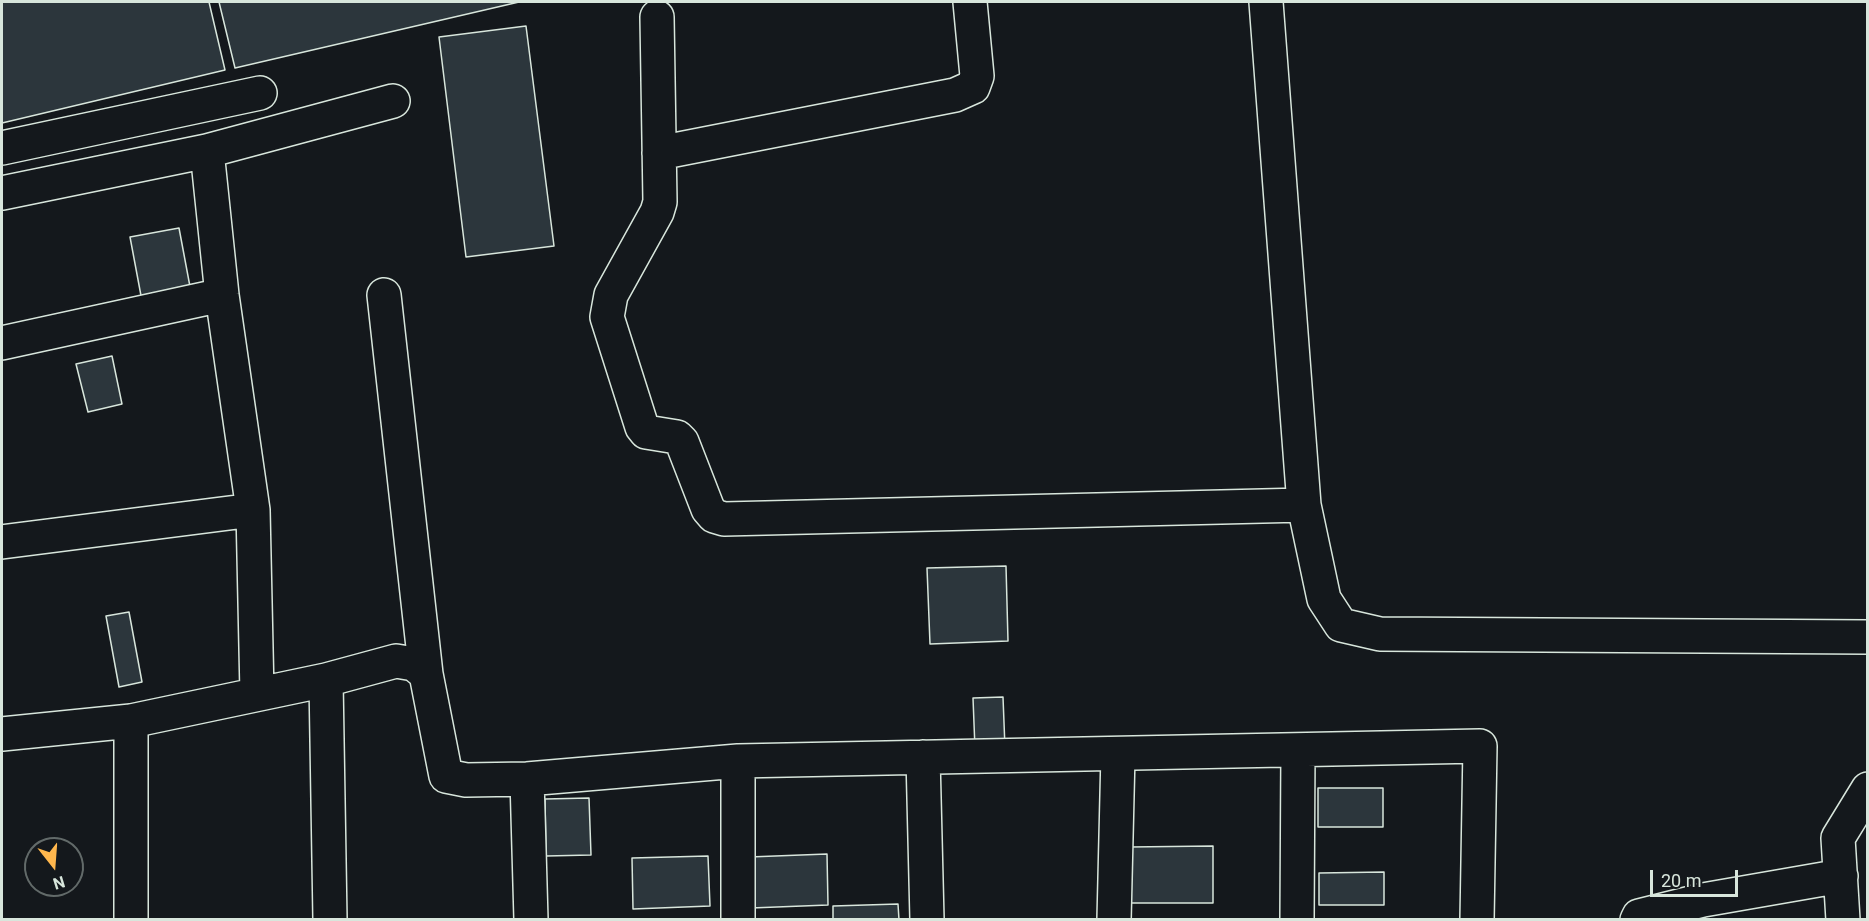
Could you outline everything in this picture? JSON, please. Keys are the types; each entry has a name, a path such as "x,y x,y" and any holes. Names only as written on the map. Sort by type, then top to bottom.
{"street":[{"path":"659,153 955,94 973,87 977,76 970,2"},
{"path":"1266,2 1304,505 1324,599 1341,625 1380,634 1868,637"},
{"path":"657,17 659,153 657,212 611,295 607,317 642,427 646,432 677,437 682,442 708,509 714,516 724,519 1304,505"},
{"path":"2,148 260,93"},
{"path":"2,193 207,151 393,101"},
{"path":"207,151 222,295 253,510 257,694"},
{"path":"2,342 222,295"},
{"path":"384,295 426,674 446,776 466,780 527,779 738,761 1480,746 1477,920"},
{"path":"2,542 253,510"},
{"path":"2,734 131,721 326,680 396,661 414,664 426,674"},
{"path":"326,680 330,920"},
{"path":"131,721 131,920"},
{"path":"1297,920 1298,750"},
{"path":"1114,920 1118,754"},
{"path":"923,757 927,920"},
{"path":"738,761 738,920"},
{"path":"527,779 531,920"},
{"path":"1844,920 1838,838 1868,789"},
{"path":"1637,920 1639,916 1703,900 1840,876"}],"building":[{"path":"2,2 209,2 225,70 2,123"},
{"path":"219,2 519,2 235,68"},
{"path":"526,26 554,246 466,257 439,37"},
{"path":"179,228 191,292 142,301 130,237"},
{"path":"112,356 122,404 88,412 76,364"},
{"path":"1006,566 1008,641 930,644 927,568"},
{"path":"129,612 142,682 119,687 106,616"},
{"path":"1003,697 1005,748 975,749 973,698"},
{"path":"1318,788 1383,788 1383,827 1318,827"},
{"path":"589,798 591,855 546,856 545,799"},
{"path":"1213,846 1213,903 1129,903 1129,847"},
{"path":"827,854 828,905 751,908 749,857"},
{"path":"708,856 710,906 633,909 632,858"},
{"path":"1384,872 1384,905 1319,905 1319,873"},
{"path":"898,904 899,920 833,920 833,906"}]}
